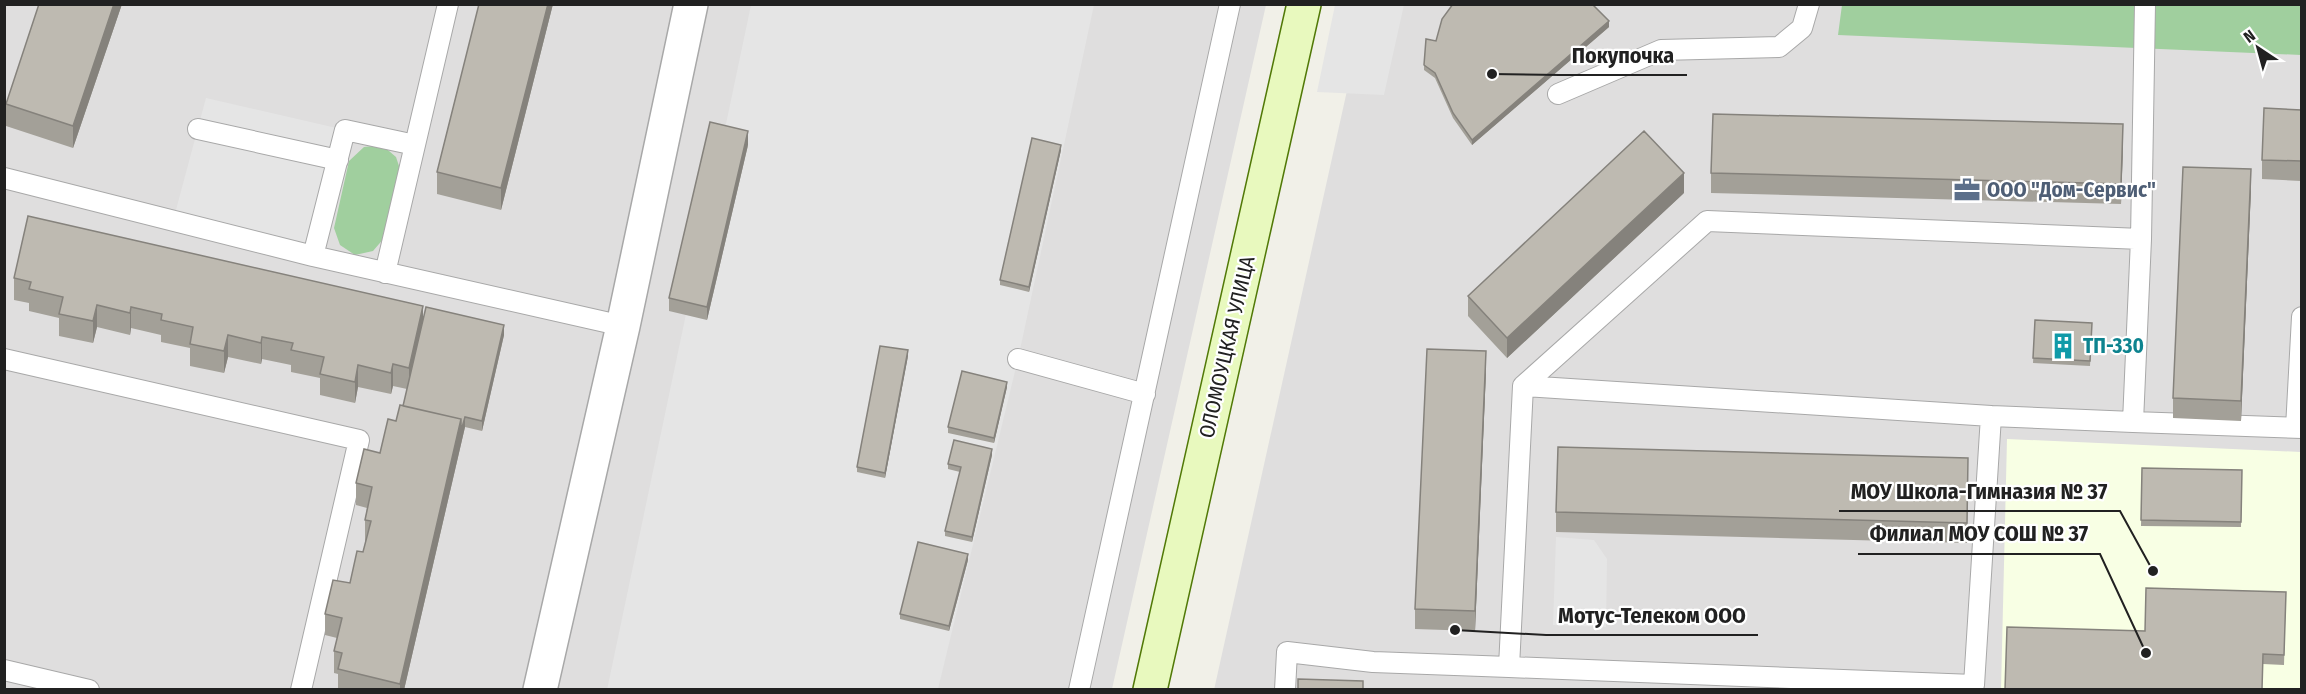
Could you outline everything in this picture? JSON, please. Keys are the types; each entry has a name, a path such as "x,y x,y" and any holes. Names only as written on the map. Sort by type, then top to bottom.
{"street":[{"path":"540,690 623,326 691,4"},
{"name":"ОЛОМОУЦКАЯ УЛИЦА","path":"1150,690 1304,4"}],"lane":[{"path":"385,273 448,4"},
{"path":"1079,690 1230,4"},
{"path":"1558,94 1661,50 1779,47 1802,28 1809,4"},
{"path":"2133,422 2141,239 2145,4"},
{"path":"198,129 338,160"},
{"path":"314,256 345,130 415,145"},
{"path":"4,178 385,273 623,326"},
{"path":"1509,667 1523,386 1707,221 2141,239"},
{"path":"1523,386 1991,416 2299,428 2301,317"},
{"path":"4,359 359,440 301,690"},
{"path":"1018,359 1145,394"},
{"path":"1285,690 1287,652 1373,662 1974,685 1991,416"},
{"path":"4,670 89,690"}],"shaded area":[{"path":"4,5 1266,5 1112,689 5,689"},
{"path":"751,5 1094,5 1018,359 938,689 607,690"},
{"path":"1335,5 1404,5 1384,95 1317,92"},
{"path":"1366,5 2301,5 2301,689 1214,690"},
{"path":"206,98 345,130 313,256 173,221"},
{"path":"2007,439 2301,452 2301,689 2001,690"},
{"path":"1556,537 1594,540 1607,559 1606,627 1553,625"}],"green space":[{"path":"1842,5 2301,5 2301,55 1838,35"},
{"path":"382,145 396,157 401,172 385,237 373,251 355,255 340,245 334,228 349,161 364,147"}],"building":[{"path":"39,4 114,4 73,126 6,104"},
{"path":"479,4 548,4 501,188 437,172"},
{"path":"1453,4 1592,4 1609,21 1472,140 1453,113 1435,73 1424,65 1426,39 1436,41 1442,19"},
{"path":"2264,108 2301,110 2301,161 2262,160"},
{"path":"1713,114 2123,124 2121,184 1711,173"},
{"path":"710,122 748,131 707,307 669,298"},
{"path":"1644,131 1684,173 1507,338 1468,296"},
{"path":"1032,138 1061,145 1029,287 1000,280"},
{"path":"2183,167 2251,169 2241,401 2173,398"},
{"path":"28,216 423,306 409,368 393,364 391,373 358,365 355,382 320,374 324,357 291,350 293,343 262,337 261,343 228,335 224,351 190,344 193,327 161,320 162,314 131,307 130,313 97,305 93,321 59,314 63,297 29,289 31,282 14,278"},
{"path":"426,307 504,325 482,421 465,417 461,431 461,419 403,406"},
{"name":"ТП-330","path":"2035,320 2092,323 2090,361 2033,358"},
{"path":"880,346 908,350 885,473 857,467"},
{"path":"1427,349 1486,351 1475,611 1415,609"},
{"path":"962,371 1007,382 994,438 948,427"},
{"path":"400,405 461,419 400,684 338,669 342,653 334,651 342,618 325,614 333,580 350,583 357,551 363,552 371,521 365,520 372,487 356,483 364,449 380,453 388,419 396,421"},
{"path":"954,440 992,449 972,537 945,531 961,467 948,464"},
{"path":"1558,447 1968,458 1967,523 1556,512"},
{"path":"2142,468 2242,470 2241,522 2141,520"},
{"path":"918,542 968,554 949,626 900,614"},
{"path":"2146,588 2286,592 2284,655 2263,654 2262,690 2005,690 2007,627 2145,631"},
{"path":"1298,679 1363,681 1363,690 1298,690"}],"place":[{"name":"Покупочка","path":"1492,74"},
{"name":"ООО \"Дом-Сервис\"","path":"1967,190"},
{"name":"ТП-330","path":"2063,346"},
{"name":"МОУ Школа-Гимназия № 37","path":"2153,571"},
{"name":"Мотус-Телеком ООО","path":"1455,630"},
{"name":"Филиал МОУ СОШ № 37","path":"2146,653"}]}
